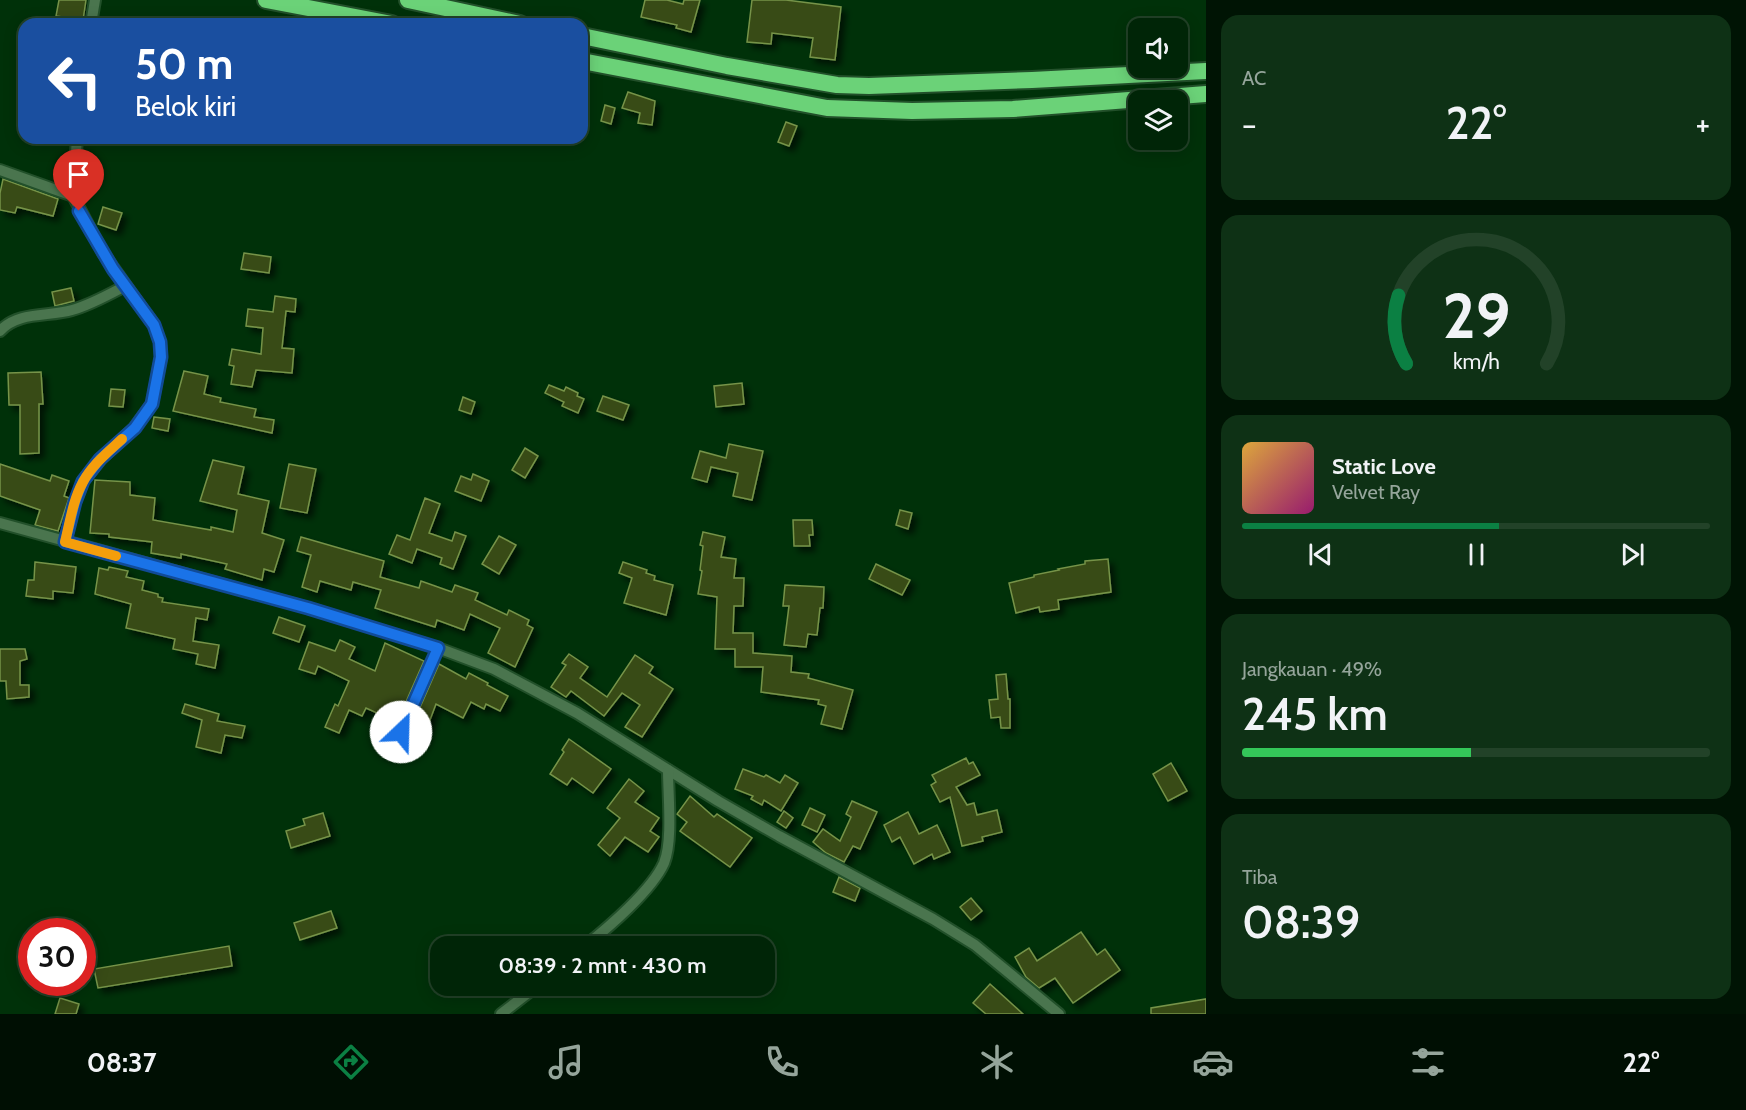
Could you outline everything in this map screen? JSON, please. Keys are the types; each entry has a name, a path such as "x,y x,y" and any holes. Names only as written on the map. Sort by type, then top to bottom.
{"highway":[{"path":"266,0 360,18"},
{"path":"408,0 492,18"},
{"path":"588,37 727,66 837,85 877,86 1020,81 1206,71"},
{"path":"588,63 827,108 912,111 1013,109 1206,94"}],"street":[{"path":"92,18 95,0"},
{"path":"65,542 83,481 100,459 135,428 152,404 161,357 160,342 154,325 103,253 73,196 77,144"},
{"path":"0,170 73,196"},
{"path":"0,331 6,324 20,318 73,310 125,286"},
{"path":"0,523 298,605 438,648 494,669 577,713 788,841 933,919 975,945 1059,1014"},
{"path":"401,732 438,648"},
{"path":"597,936 642,894 664,864 668,846 668,770"},
{"path":"501,1014 524,996"}],"building":[{"path":"59,0 86,0 83,18 56,16"},
{"path":"645,0 667,0 683,4 684,0 700,0 691,32 676,28 677,25 641,17"},
{"path":"752,0 786,0 841,7 835,60 810,57 813,38 772,33 771,44 747,42"},
{"path":"628,92 655,101 652,125 638,123 640,113 622,108"},
{"path":"605,105 615,108 611,124 601,121"},
{"path":"786,122 797,126 789,146 778,142"},
{"path":"3,179 58,199 53,216 17,207 15,213 0,210"},
{"path":"103,207 122,213 116,230 98,224"},
{"path":"244,253 271,257 269,273 241,269"},
{"path":"71,288 74,301 55,306 52,292"},
{"path":"275,296 296,299 295,312 286,311 282,348 294,349 292,373 256,370 252,387 231,384 234,366 229,365 232,349 261,354 263,328 246,326 248,309 273,312"},
{"path":"184,371 208,376 204,394 221,398 220,402 256,409 254,417 274,420 272,433 173,411"},
{"path":"41,372 43,404 39,404 39,453 20,454 20,405 9,405 8,373"},
{"path":"742,383 744,404 716,407 714,386"},
{"path":"549,385 564,391 566,387 578,393 577,396 584,399 578,413 562,406 564,402 545,393"},
{"path":"111,389 125,390 123,407 109,406"},
{"path":"603,396 629,405 623,420 597,411"},
{"path":"463,397 475,402 471,414 459,410"},
{"path":"154,417 170,419 168,431 152,428"},
{"path":"729,444 763,451 752,500 733,496 738,473 711,467 707,482 692,478 700,451 726,458"},
{"path":"525,448 538,456 525,478 512,470"},
{"path":"213,460 244,467 238,494 269,501 262,533 284,540 274,572 264,569 262,580 225,569 227,564 181,554 181,558 151,553 152,542 90,533 95,480 130,482 130,495 155,498 153,520 233,532 237,510 200,501"},
{"path":"0,464 50,481 52,475 69,481 64,496 69,498 58,531 35,525 40,510 0,496"},
{"path":"289,464 316,469 307,513 280,508"},
{"path":"473,474 489,481 481,501 455,491 461,476 471,480"},
{"path":"425,498 440,504 429,533 452,541 455,532 466,536 453,569 440,564 442,558 417,549 412,563 389,554 397,535 410,540"},
{"path":"900,510 912,513 908,529 896,525"},
{"path":"793,520 812,520 813,535 809,535 810,546 794,546"},
{"path":"703,532 725,537 721,557 736,559 734,578 744,578 743,606 734,606 733,633 753,633 753,653 792,656 791,672 809,674 808,678 853,690 842,729 821,724 826,706 818,704 819,700 761,692 763,667 735,667 735,649 715,649 717,597 698,594 702,571 700,570 703,546 700,545"},
{"path":"499,536 516,545 499,574 482,564"},
{"path":"301,537 384,561 380,577 419,588 421,581 452,592 455,585 478,593 475,600 507,615 509,610 529,620 527,625 533,628 515,667 488,653 500,628 470,614 464,630 437,620 435,627 375,608 381,590 353,582 351,590 320,581 317,592 302,587 311,555 297,551"},
{"path":"1108,559 1111,592 1058,600 1059,609 1040,612 1039,607 1016,613 1009,583 1085,564 1085,561"},
{"path":"35,562 76,567 73,593 53,591 53,599 26,596 28,580 34,580"},
{"path":"623,562 647,570 646,573 655,576 654,580 673,585 666,615 624,603 632,578 619,573"},
{"path":"876,564 910,580 902,595 869,579"},
{"path":"109,567 128,571 126,577 144,581 142,590 158,594 158,597 163,598 162,602 209,609 207,620 196,618 193,641 219,645 215,668 196,664 198,654 173,649 175,639 126,628 131,604 95,594 99,568 108,570"},
{"path":"785,585 824,587 823,608 820,608 817,635 808,634 806,647 784,645 789,606 783,606"},
{"path":"279,617 305,626 299,642 273,633"},
{"path":"340,640 355,647 349,659 375,671 385,643 424,661 397,722 366,708 362,716 349,710 339,733 325,727 335,704 338,706 349,681 318,666 315,674 299,669 309,642 335,651"},
{"path":"0,649 25,649 27,659 20,661 20,685 29,685 29,697 7,699 6,681 0,681"},
{"path":"569,654 588,667 580,678 607,697 635,655 653,667 649,673 673,689 642,737 625,727 640,705 622,693 604,716 571,691 566,697 551,687 566,665 562,663"},
{"path":"439,664 466,679 469,673 508,696 500,711 486,704 484,709 471,702 463,718 436,704 422,741 408,735"},
{"path":"1006,674 1008,699 1010,699 1010,728 1001,728 1000,717 991,718 989,700 998,699 996,675"},
{"path":"185,704 219,714 217,721 245,726 242,738 225,735 221,753 196,747 202,720 182,713"},
{"path":"383,739 393,744 389,754 378,748"},
{"path":"569,739 611,769 593,793 572,778 567,785 550,774 564,752 562,750"},
{"path":"966,758 969,764 973,762 980,775 956,787 967,805 974,803 977,815 997,810 1002,832 982,837 983,841 962,846 950,797 940,802 931,785 936,782 932,775"},
{"path":"1171,763 1187,791 1168,801 1153,774"},
{"path":"743,769 764,777 766,775 780,783 785,775 798,783 781,811 764,800 762,805 751,799 753,796 735,789"},
{"path":"629,779 644,791 635,802 659,818 650,831 659,837 648,852 625,837 610,856 598,845 620,818 607,808"},
{"path":"690,796 714,817 717,814 752,838 730,867 680,831 687,822 677,814"},
{"path":"852,801 877,812 860,849 853,846 844,862 826,853 813,842 823,829 840,841 851,817 846,814"},
{"path":"810,808 825,815 817,832 802,825"},
{"path":"784,811 793,818 786,828 777,822"},
{"path":"908,812 919,834 937,825 950,852 934,859 932,854 914,864 900,837 892,842 884,825"},
{"path":"323,813 330,836 291,848 286,831 305,825 303,819"},
{"path":"839,877 860,888 855,901 833,892"},
{"path":"971,898 982,911 971,920 960,907"},
{"path":"331,911 337,928 300,940 294,923"},
{"path":"1081,932 1097,955 1105,949 1120,970 1073,1003 1055,978 1039,988 1026,977 1015,957 1029,948 1037,961"},
{"path":"229,946 232,966 98,988 96,969"},
{"path":"990,984 1023,1014 986,1014 973,1003"},
{"path":"60,998 79,1004 76,1014 55,1014"},
{"path":"1206,999 1206,1014 1151,1014 1151,1008"}],"slow traffic":[{"path":"116,556 65,542 83,481 100,459 122,439"}],"route":[{"path":"79,211 113,269 154,325 160,342 161,357 152,404 135,428 100,459 83,481 65,542 308,608 438,648 401,732"}]}
